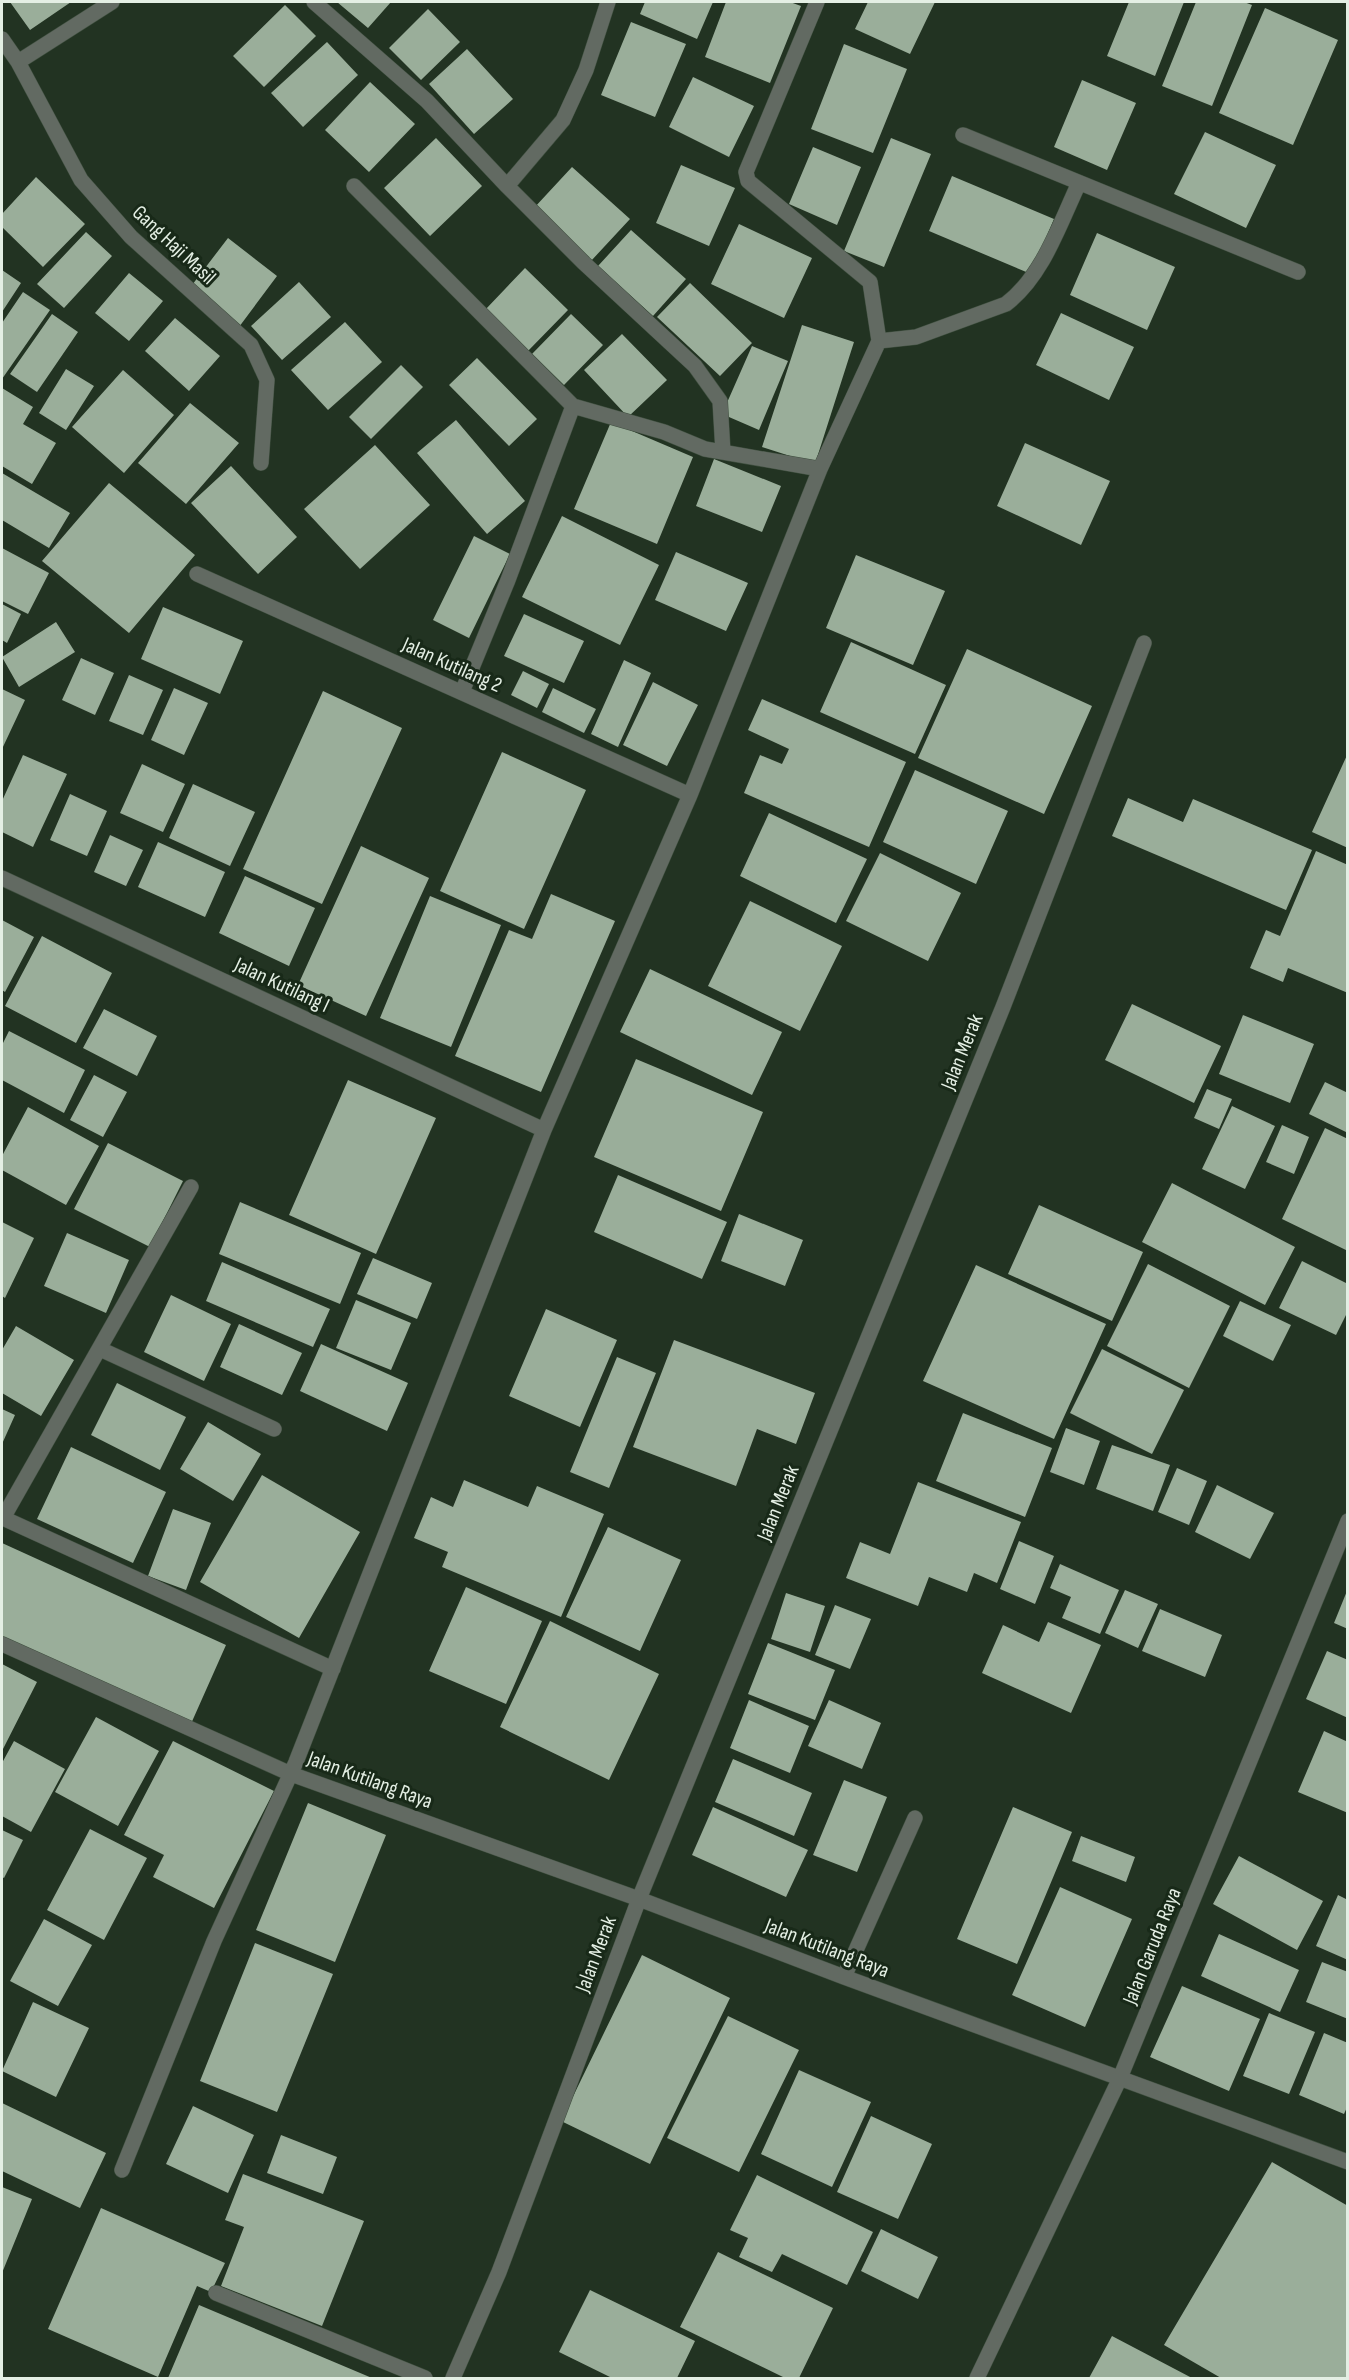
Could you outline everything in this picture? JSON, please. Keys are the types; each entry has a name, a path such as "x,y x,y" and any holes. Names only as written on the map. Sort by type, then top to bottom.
{"street":[{"path":"18,62 112,2"},
{"path":"314,2 427,101 584,263 695,366 720,401 723,452"},
{"path":"507,186 563,120 586,70 608,2"},
{"path":"122,2170 214,1941 291,1774 544,1130 690,795 820,469 879,341 870,282 748,181 746,172 817,2"},
{"name":"Gang Haji Masil","path":"2,39 18,62 81,180 131,237 251,345 267,380 261,463"},
{"path":"963,135 1298,272"},
{"path":"879,341 916,337 1006,303 1017,295 1035,274 1079,183"},
{"path":"354,186 573,406 664,432 705,449 820,469"},
{"path":"462,692 508,580 573,406"},
{"name":"Jalan Kutilang 2","path":"197,573 690,795"},
{"name":"Jalan Merak","path":"453,2379 499,2272 639,1899 1003,1007 1144,643"},
{"name":"Jalan Kutilang I","path":"2,878 544,1130"},
{"path":"191,1187 3,1518 333,1669"},
{"path":"100,1349 274,1429"},
{"name":"Jalan Garuda Raya","path":"977,2379 1120,2078 1347,1521"},
{"name":"Jalan Kutilang Raya","path":"2,1644 291,1774 639,1899 1347,2162"},
{"path":"844,1977 915,1818"},
{"path":"216,2293 425,2379"}],"building":[{"path":"10,2 71,2 30,30"},
{"path":"337,2 391,2 368,28"},
{"path":"645,2 713,2 697,39 640,14"},
{"path":"726,2 790,2 801,6 770,83 705,57"},
{"path":"868,2 935,2 910,54 855,29"},
{"path":"1129,2 1184,2 1155,76 1107,56"},
{"path":"1196,2 1244,2 1252,5 1212,106 1162,86"},
{"path":"285,5 316,36 264,87 233,56"},
{"path":"1265,8 1338,40 1293,145 1219,113"},
{"path":"428,9 460,42 421,80 389,48"},
{"path":"631,22 686,44 655,117 601,95"},
{"path":"327,42 358,75 303,127 271,93"},
{"path":"844,44 907,69 873,153 811,129"},
{"path":"467,49 513,99 474,134 429,84"},
{"path":"693,77 754,106 729,157 669,127"},
{"path":"1082,80 1136,103 1107,170 1054,147"},
{"path":"370,82 415,124 369,172 325,130"},
{"path":"1205,132 1276,165 1246,228 1174,194"},
{"path":"436,138 482,186 430,236 384,188"},
{"path":"891,138 931,154 884,267 844,251"},
{"path":"813,147 861,167 837,225 789,204"},
{"path":"681,165 735,188 709,246 656,223"},
{"path":"572,167 630,219 591,261 534,208"},
{"path":"952,176 1054,219 1031,274 929,231"},
{"path":"36,177 85,224 43,267 2,227 2,214"},
{"path":"739,224 812,258 784,318 711,284"},
{"path":"631,230 686,279 653,316 598,266"},
{"path":"86,232 112,256 64,308 37,284"},
{"path":"1097,233 1175,267 1147,330 1070,295"},
{"path":"228,238 277,276 239,327 189,289"},
{"path":"525,268 568,310 528,351 485,310"},
{"path":"2,270 21,283 2,312"},
{"path":"129,273 163,301 129,341 95,313"},
{"path":"299,282 331,317 282,360 251,326"},
{"path":"690,283 752,343 720,376 657,317"},
{"path":"23,292 50,310 2,379 2,323"},
{"path":"1061,313 1134,347 1109,400 1036,365"},
{"path":"52,314 78,332 37,392 10,374"},
{"path":"571,314 603,345 564,385 532,354"},
{"path":"175,318 220,356 189,391 145,351"},
{"path":"345,322 382,362 328,410 291,370"},
{"path":"802,325 854,342 815,464 762,447"},
{"path":"622,334 667,380 628,417 584,370"},
{"path":"752,346 788,361 759,430 722,414"},
{"path":"477,358 537,419 509,446 449,385"},
{"path":"401,365 423,387 371,439 349,417"},
{"path":"66,369 94,386 66,430 39,413"},
{"path":"123,370 174,415 124,473 72,427"},
{"path":"2,388 33,407 23,424 56,443 32,484 2,466"},
{"path":"190,403 239,443 186,504 138,463"},
{"path":"456,420 525,501 487,534 417,453"},
{"path":"611,422 693,457 657,544 574,509"},
{"path":"1025,443 1110,481 1081,545 997,506"},
{"path":"375,445 430,505 360,569 304,509"},
{"path":"714,459 781,486 762,532 696,506"},
{"path":"231,466 297,537 258,574 191,503"},
{"path":"2,473 70,513 49,548 2,520"},
{"path":"109,483 195,555 129,633 42,561"},
{"path":"562,516 659,565 620,645 522,597"},
{"path":"474,536 510,554 469,638 433,620"},
{"path":"2,548 49,573 28,614 2,601"},
{"path":"676,552 748,583 726,631 655,600"},
{"path":"856,555 945,591 913,665 826,628"},
{"path":"2,604 21,614 7,643 2,640"},
{"path":"163,607 243,641 220,694 141,659"},
{"path":"524,614 584,641 564,683 504,656"},
{"path":"56,622 75,652 19,687 2,657"},
{"path":"851,642 946,685 915,754 820,712"},
{"path":"967,649 1092,706 1044,814 918,758"},
{"path":"81,658 114,673 95,715 62,700"},
{"path":"624,660 651,673 618,747 591,734"},
{"path":"523,671 549,684 537,708 511,695"},
{"path":"129,675 163,690 143,735 109,721"},
{"path":"653,682 698,705 667,766 623,745"},
{"path":"174,688 208,703 184,755 151,740"},
{"path":"553,688 596,709 584,733 542,712"},
{"path":"2,689 25,700 2,749"},
{"path":"323,691 402,728 322,904 243,869"},
{"path":"762,699 906,762 869,847 744,793 760,755 782,764 789,749 748,730"},
{"path":"502,752 586,790 524,929 440,891"},
{"path":"1348,753 1348,848 1312,832"},
{"path":"23,755 67,774 33,847 2,832 2,801"},
{"path":"142,764 185,784 163,832 120,813"},
{"path":"915,770 1008,811 976,884 883,842"},
{"path":"193,784 255,812 230,866 169,838"},
{"path":"70,794 107,811 87,856 50,840"},
{"path":"1128,798 1183,822 1193,799 1312,850 1286,910 1112,836"},
{"path":"769,813 867,859 836,923 740,876"},
{"path":"110,835 143,850 126,886 94,872"},
{"path":"158,842 225,872 205,917 138,887"},
{"path":"361,846 429,878 366,1016 298,985"},
{"path":"1316,851 1348,865 1348,993 1288,968 1283,982 1250,968 1266,930 1280,936"},
{"path":"880,853 961,893 928,961 846,921"},
{"path":"245,876 315,908 289,966 219,933"},
{"path":"551,894 615,921 541,1092 455,1056 509,930 532,939"},
{"path":"430,896 501,925 451,1047 380,1018"},
{"path":"750,901 842,946 800,1031 708,986"},
{"path":"2,920 34,937 5,992 2,990"},
{"path":"42,936 112,973 76,1043 5,1006"},
{"path":"650,969 782,1032 752,1095 620,1032"},
{"path":"1132,1004 1221,1046 1194,1103 1105,1060"},
{"path":"104,1009 157,1036 137,1076 83,1048"},
{"path":"1243,1015 1314,1044 1290,1103 1219,1074"},
{"path":"9,1031 85,1070 64,1113 2,1080 2,1045"},
{"path":"636,1059 763,1112 721,1211 594,1157"},
{"path":"94,1075 127,1092 103,1137 70,1120"},
{"path":"348,1080 436,1118 376,1254 289,1215"},
{"path":"1325,1082 1348,1093 1348,1133 1309,1114"},
{"path":"1207,1089 1232,1099 1219,1129 1194,1118"},
{"path":"1232,1106 1275,1126 1245,1189 1202,1169"},
{"path":"28,1107 99,1146 66,1205 2,1170 2,1156"},
{"path":"1282,1125 1309,1137 1294,1174 1266,1162"},
{"path":"1325,1128 1348,1139 1348,1251 1282,1219"},
{"path":"108,1143 183,1181 150,1247 74,1209"},
{"path":"618,1175 727,1222 702,1279 594,1232"},
{"path":"1172,1183 1295,1247 1265,1305 1142,1242"},
{"path":"240,1202 361,1253 340,1304 219,1254"},
{"path":"1039,1205 1143,1252 1112,1321 1008,1274"},
{"path":"739,1214 803,1240 785,1286 721,1261"},
{"path":"2,1222 34,1238 5,1298 2,1296"},
{"path":"67,1233 129,1260 106,1313 44,1286"},
{"path":"373,1258 432,1283 417,1319 357,1294"},
{"path":"1302,1261 1348,1284 1348,1311 1336,1335 1279,1308"},
{"path":"222,1262 330,1309 313,1347 206,1301"},
{"path":"1148,1264 1230,1306 1189,1388 1107,1346"},
{"path":"976,1265 1106,1324 1054,1439 923,1381"},
{"path":"171,1295 231,1324 204,1381 144,1352"},
{"path":"356,1300 411,1323 391,1370 336,1348"},
{"path":"1240,1301 1291,1325 1273,1361 1223,1336"},
{"path":"546,1309 617,1340 580,1427 509,1396"},
{"path":"239,1324 302,1353 282,1395 220,1367"},
{"path":"16,1326 74,1360 41,1416 2,1393 2,1350"},
{"path":"674,1340 815,1393 796,1444 757,1429 736,1486 633,1447"},
{"path":"321,1344 408,1383 387,1431 300,1391"},
{"path":"1102,1349 1184,1390 1152,1454 1070,1413"},
{"path":"617,1357 656,1373 609,1488 570,1472"},
{"path":"117,1383 186,1417 160,1470 91,1435"},
{"path":"2,1409 15,1415 2,1444"},
{"path":"963,1413 1052,1448 1025,1517 936,1481"},
{"path":"208,1422 261,1454 233,1501 180,1469"},
{"path":"1066,1428 1100,1441 1084,1485 1050,1472"},
{"path":"1112,1445 1170,1465 1153,1511 1096,1489"},
{"path":"71,1447 166,1492 133,1563 37,1519"},
{"path":"1177,1468 1207,1481 1189,1525 1158,1512"},
{"path":"262,1475 360,1532 299,1638 200,1582"},
{"path":"464,1480 528,1507 537,1486 604,1514 561,1617 442,1567 448,1552 414,1538 431,1497 453,1507"},
{"path":"918,1482 1021,1522 997,1583 974,1573 967,1592 929,1577 918,1606 846,1578 860,1542 890,1554"},
{"path":"1217,1485 1274,1513 1250,1559 1195,1532"},
{"path":"173,1509 211,1523 186,1590 148,1576"},
{"path":"608,1527 681,1560 640,1651 566,1617"},
{"path":"1019,1541 1054,1556 1035,1604 1000,1589"},
{"path":"2,1543 226,1645 190,1726 2,1641"},
{"path":"1060,1564 1119,1590 1100,1634 1062,1618 1071,1597 1050,1588"},
{"path":"466,1587 542,1621 506,1704 429,1671"},
{"path":"1125,1590 1158,1604 1138,1648 1105,1633"},
{"path":"1348,1591 1348,1629 1334,1623"},
{"path":"786,1593 825,1606 810,1652 771,1639"},
{"path":"835,1605 871,1619 850,1669 815,1655"},
{"path":"1160,1609 1222,1635 1205,1677 1142,1651"},
{"path":"550,1621 659,1674 609,1780 500,1727"},
{"path":"1048,1622 1101,1645 1071,1713 982,1673 1003,1625 1039,1642"},
{"path":"768,1643 835,1670 815,1720 748,1694"},
{"path":"1327,1651 1348,1660 1348,1718 1306,1699"},
{"path":"2,1664 37,1682 2,1751"},
{"path":"749,1700 809,1726 790,1773 730,1748"},
{"path":"829,1700 881,1723 862,1769 808,1746"},
{"path":"96,1717 159,1751 118,1826 55,1792"},
{"path":"1324,1731 1348,1742 1348,1813 1298,1792"},
{"path":"14,1741 65,1769 31,1832 2,1816 2,1763"},
{"path":"173,1741 274,1791 214,1908 153,1877 164,1855 124,1835"},
{"path":"733,1759 812,1793 794,1836 715,1802"},
{"path":"844,1780 887,1797 857,1872 813,1855"},
{"path":"308,1803 386,1835 335,1962 256,1930"},
{"path":"713,1807 808,1850 786,1897 692,1855"},
{"path":"1013,1807 1072,1832 1017,1964 957,1939"},
{"path":"90,1829 147,1858 104,1940 47,1910"},
{"path":"2,1830 23,1840 4,1878 2,1877"},
{"path":"1081,1836 1135,1857 1126,1882 1072,1861"},
{"path":"1239,1856 1323,1901 1297,1950 1213,1904"},
{"path":"1060,1887 1132,1919 1085,2027 1012,1995"},
{"path":"1338,1895 1348,1900 1348,1960 1316,1946"},
{"path":"44,1919 92,1945 58,2006 10,1981"},
{"path":"1219,1934 1299,1970 1280,2012 1201,1976"},
{"path":"255,1943 333,1974 277,2112 200,2081"},
{"path":"642,1955 730,1998 650,2164 561,2121"},
{"path":"1322,1962 1348,1972 1348,2019 1306,2002"},
{"path":"1182,1986 1260,2019 1229,2091 1150,2057"},
{"path":"33,2002 89,2028 56,2097 2,2071"},
{"path":"1269,2013 1315,2032 1289,2094 1243,2076"},
{"path":"728,2016 799,2050 739,2172 667,2138"},
{"path":"1324,2033 1348,2043 1348,2105 1344,2114 1299,2095"},
{"path":"799,2070 871,2102 832,2187 761,2154"},
{"path":"2,2103 106,2153 80,2208 2,2171"},
{"path":"193,2106 254,2135 228,2193 166,2164"},
{"path":"871,2116 932,2144 898,2219 837,2192"},
{"path":"281,2135 337,2157 323,2194 267,2173"},
{"path":"1272,2162 1348,2206 1348,2378 1221,2378 1164,2345"},
{"path":"243,2174 364,2221 322,2326 221,2286 244,2227 225,2220"},
{"path":"757,2175 873,2232 847,2285 782,2254 772,2272 739,2257 748,2238 730,2230"},
{"path":"2,2187 32,2199 2,2273"},
{"path":"101,2208 225,2263 211,2292 197,2286 158,2377 48,2329"},
{"path":"881,2229 938,2257 918,2299 861,2271"},
{"path":"718,2252 833,2308 799,2378 785,2378 680,2327"},
{"path":"590,2290 695,2341 677,2378 612,2378 559,2352"},
{"path":"199,2305 372,2378 168,2378"},
{"path":"1112,2336 1192,2378 1089,2378"}]}
